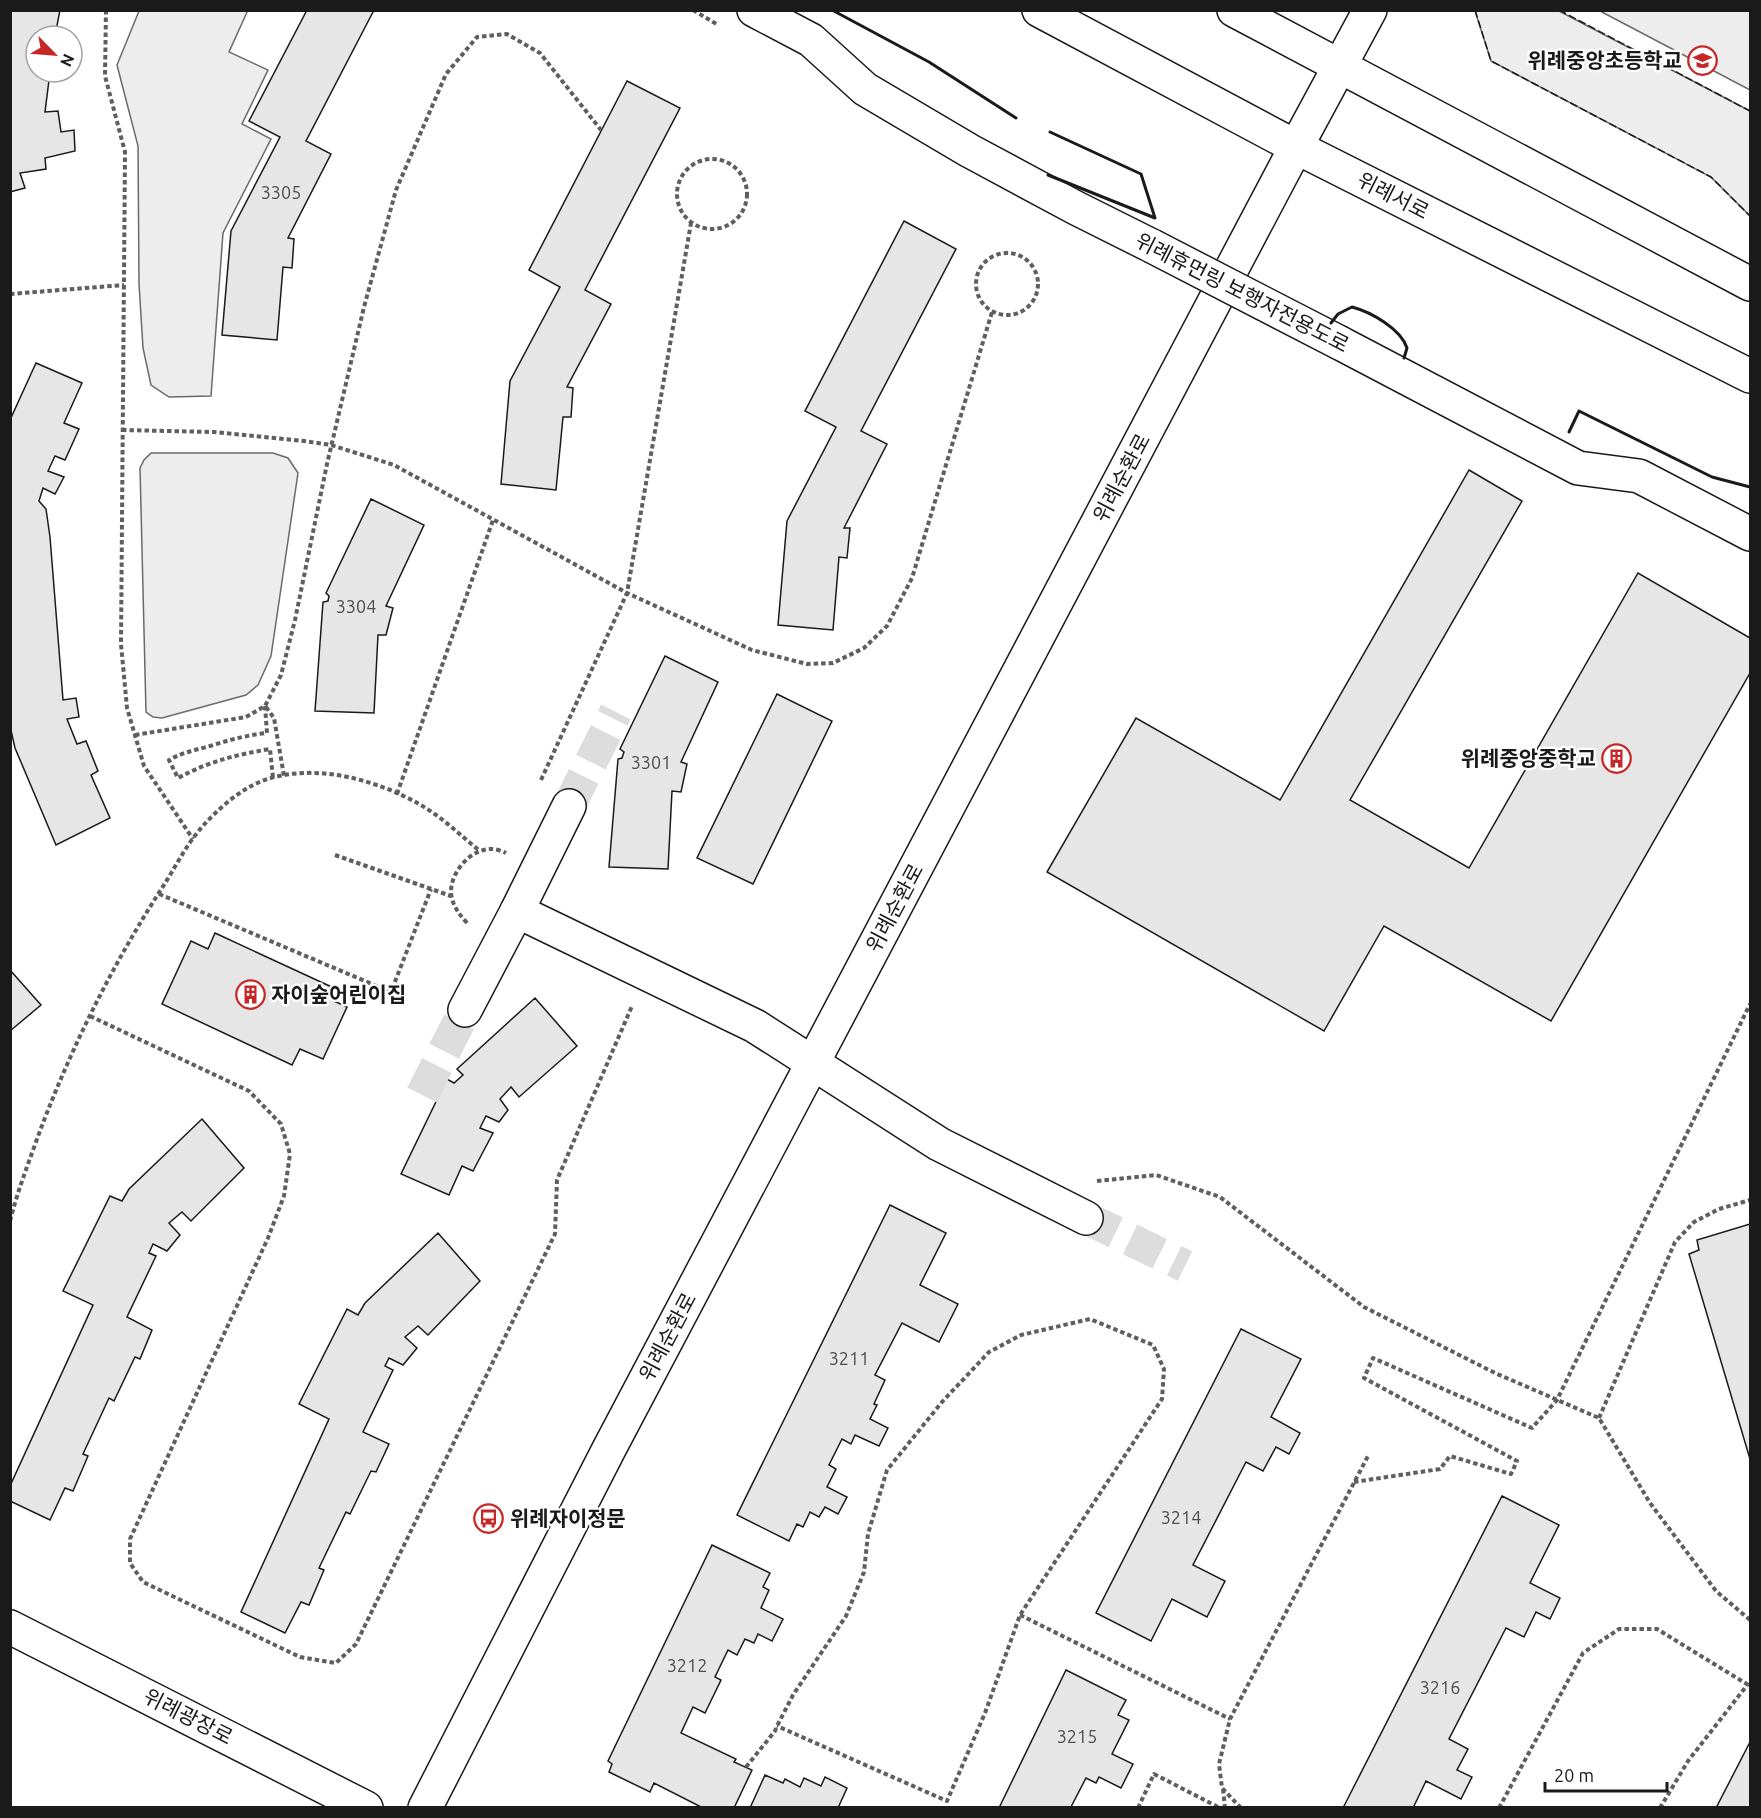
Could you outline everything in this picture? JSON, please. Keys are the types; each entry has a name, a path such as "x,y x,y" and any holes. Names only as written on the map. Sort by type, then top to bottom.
{"street":[{"name":"위례휴먼링 보행자전용도로","path":"754,10 811,40 865,89 970,151 1076,208 1578,468 1638,476 1750,534"},
{"name":"위례서로","path":"1039,10 1296,147 1750,376"},
{"path":"1234,10 1750,284"},
{"name":"위례순환로","path":"425,1808 609,1449 1370,10"},
{"path":"465,1010 511,924 569,806"},
{"path":"511,924 646,973 755,1026 939,1144 1086,1218"},
{"name":"위례광장로","path":"10,1627 366,1808"}],"path":[{"path":"106,10 105,76 124,152 121,644 127,708 144,766 194,839"},
{"path":"273,778 270,749 231,755 178,778 169,760 184,752 208,747 236,737 267,732 265,706 281,675 295,620 331,445 364,307 396,190 446,74 477,37 507,34 540,53 601,130"},
{"path":"715,158 736,167 743,176 748,200 736,220 725,227 714,230 691,223 683,215 678,204 679,182 684,172 693,164 704,159 715,158"},
{"path":"537,788 627,593 691,223"},
{"path":"1015,253 1025,258 1038,274 1037,296 1023,312 1002,316 992,312 984,306 976,288 980,268 995,255 1015,253"},
{"path":"10,294 124,285"},
{"path":"122,430 214,432 331,445 394,465 627,593 752,650 807,664 833,663 864,648 887,626 912,578 992,312"},
{"path":"397,794 493,520"},
{"path":"135,735 246,717 265,706"},
{"path":"265,706 274,718 284,776"},
{"path":"10,1221 16,1198 58,1082 90,1016 149,908 201,828 237,795 273,778 335,774 374,783 420,805 480,851"},
{"path":"511,924 488,934 469,924 457,911 451,896 455,877 464,861 480,851 493,849 521,860 533,880"},
{"path":"335,855 451,896"},
{"path":"159,894 391,992 431,890"},
{"path":"90,1016 249,1091 280,1124 290,1155 284,1196 268,1238 130,1539 130,1563 143,1582 300,1657 336,1663 356,1644 555,1234 557,1180 646,973"},
{"path":"1354,1482 1440,1469 1450,1456 1511,1474 1516,1461 1364,1378 1373,1358 1532,1428 1557,1400 1750,1004"},
{"path":"1096,1181 1156,1175 1220,1197 1364,1307 1495,1373 1599,1418 1650,1503 1716,1592 1750,1620"},
{"path":"1599,1418 1675,1242 1694,1222 1719,1209 1750,1200"},
{"path":"746,1767 777,1726 793,1695 846,1616 864,1572 868,1534 887,1470 942,1402 989,1352 1022,1335 1089,1319 1153,1345 1164,1369 1162,1399 1020,1615 984,1713 947,1801 777,1726"},
{"path":"1225,1808 1219,1764 1230,1719 1368,1456"},
{"path":"1020,1615 1230,1719"},
{"path":"1499,1808 1583,1653 1619,1629 1657,1629 1749,1685 1688,1761 1660,1808"},
{"path":"1138,1808 1154,1774 1220,1808"},
{"path":"1222,1788 1241,1808"}],"shaded area":[{"path":"248,10 229,52 268,70 242,124 271,139 223,233 211,396 169,397 151,385 143,348 139,284 138,146 117,65 139,11"},
{"path":"1475,11 1559,11 1750,111 1750,216 1711,177 1491,61"},
{"name":"위례중앙초등학교","path":"1600,11 1750,11 1750,90"},
{"path":"151,453 273,453 288,458 298,473 271,656 258,685 246,695 162,718 153,717 146,712 140,468"}],"building":[{"path":"10,10 60,10 57,24 24,24 24,84 48,84 45,112 58,111 61,132 74,130 75,151 45,158 46,169 20,173 25,188 10,192"},
{"path":"307,10 374,10 306,141 331,154 288,238 294,239 292,268 283,267 277,340 222,335 231,231 280,137 249,121"},
{"path":"627,81 680,108 585,290 611,304 567,387 573,388 571,417 563,417 556,490 501,484 510,381 560,287 529,270"},
{"path":"904,221 956,249 861,431 887,444 844,528 850,528 847,558 839,557 833,630 778,625 787,521 836,427 805,411"},
{"path":"36,363 82,383 64,423 79,429 65,460 55,456 48,471 64,477 55,494 43,488 39,501 46,509 50,537 63,700 76,698 79,717 67,719 77,744 86,741 98,771 91,775 110,818 56,845 15,748 10,726 10,420"},
{"name":"위례중앙중학교","path":"1469,470 1522,501 1350,800 1469,868 1638,573 1750,638 1750,673 1551,1021 1384,926 1324,1031 1047,872 1136,718 1280,800"},
{"path":"371,499 424,525 386,606 393,608 386,635 378,635 374,713 315,711 323,602 328,601 329,596 326,593"},
{"path":"665,656 718,682 681,762 687,764 681,792 672,791 668,869 609,867 618,759 622,758 624,752 620,749"},
{"path":"777,694 832,721 753,884 697,858"},
{"name":"자이숲어린이집","path":"215,933 336,989 332,1000 347,1007 323,1059 300,1049 292,1065 162,1004 191,941 208,949"},
{"path":"10,970 41,1005 10,1031"},
{"path":"535,998 577,1046 519,1097 511,1087 500,1099 508,1110 499,1122 486,1116 480,1128 493,1133 473,1171 462,1166 449,1195 401,1174 447,1079 454,1083 463,1075 457,1069"},
{"path":"202,1119 244,1168 191,1221 182,1212 169,1223 180,1235 167,1251 153,1244 149,1253 156,1256 127,1317 152,1330 140,1359 135,1357 114,1401 109,1398 83,1454 88,1456 73,1491 65,1488 50,1520 10,1501 10,1486 93,1305 63,1291 110,1196 122,1201 129,1189"},
{"path":"890,1205 946,1233 920,1285 958,1304 939,1342 902,1323 875,1375 885,1380 870,1419 888,1428 879,1446 855,1435 851,1444 842,1439 829,1465 836,1469 827,1487 847,1497 838,1514 825,1507 819,1517 810,1512 803,1527 797,1524 789,1541 737,1515"},
{"path":"1750,1224 1750,1459 1689,1254 1699,1250 1697,1240"},
{"path":"438,1233 480,1281 428,1335 418,1326 405,1337 417,1348 403,1365 389,1358 385,1366 393,1370 363,1432 389,1444 376,1472 371,1471 350,1514 346,1512 319,1568 324,1570 309,1605 301,1602 285,1633 241,1612 329,1419 299,1404 347,1309 358,1315 365,1303"},
{"path":"1241,1329 1301,1359 1271,1417 1300,1433 1289,1454 1276,1447 1263,1471 1246,1462 1193,1565 1225,1581 1207,1617 1172,1599 1151,1641 1096,1613"},
{"path":"1502,1496 1559,1525 1530,1583 1560,1598 1550,1619 1536,1612 1524,1637 1506,1628 1449,1739 1468,1749 1457,1770 1472,1777 1461,1799 1426,1781 1413,1808 1346,1808 1344,1806"},
{"path":"712,1545 770,1573 763,1587 769,1590 761,1608 783,1619 772,1641 758,1634 754,1643 745,1639 737,1655 728,1650 715,1677 721,1680 705,1713 693,1707 681,1733 736,1759 734,1762 752,1770 734,1808 703,1808 654,1783 650,1792 609,1772 612,1764 608,1761"},
{"path":"1066,1670 1126,1700 1118,1715 1129,1720 1112,1754 1133,1764 1121,1788 1099,1777 1096,1783 1086,1778 1071,1807 1073,1808 999,1808"},
{"path":"1750,1742 1750,1808 1716,1808"},
{"path":"765,1775 783,1783 785,1779 800,1787 804,1778 821,1786 825,1777 847,1788 838,1808 750,1808"}],"tunnel":[{"path":"569,806 616,712"},
{"path":"422,1095 465,1010"},
{"path":"1086,1218 1185,1266"}],"fence":[{"path":"1475,10 1491,61 1711,177 1750,216"},
{"path":"1559,10 1750,111"}],"wall":[{"path":"832,10 929,62 1016,118"},
{"path":"1048,175 1155,218 1141,174 1050,132"},
{"path":"1331,323 1338,314 1352,307 1368,313 1399,334 1407,348 1404,358"},
{"path":"1569,432 1579,411 1712,477 1750,487"}],"place":[{"name":"위례중앙초등학교","path":"1703,61"},
{"name":"위례중앙중학교","path":"1617,759"},
{"name":"자이숲어린이집","path":"250,995"},
{"name":"위례자이정문","path":"489,1519"}]}
